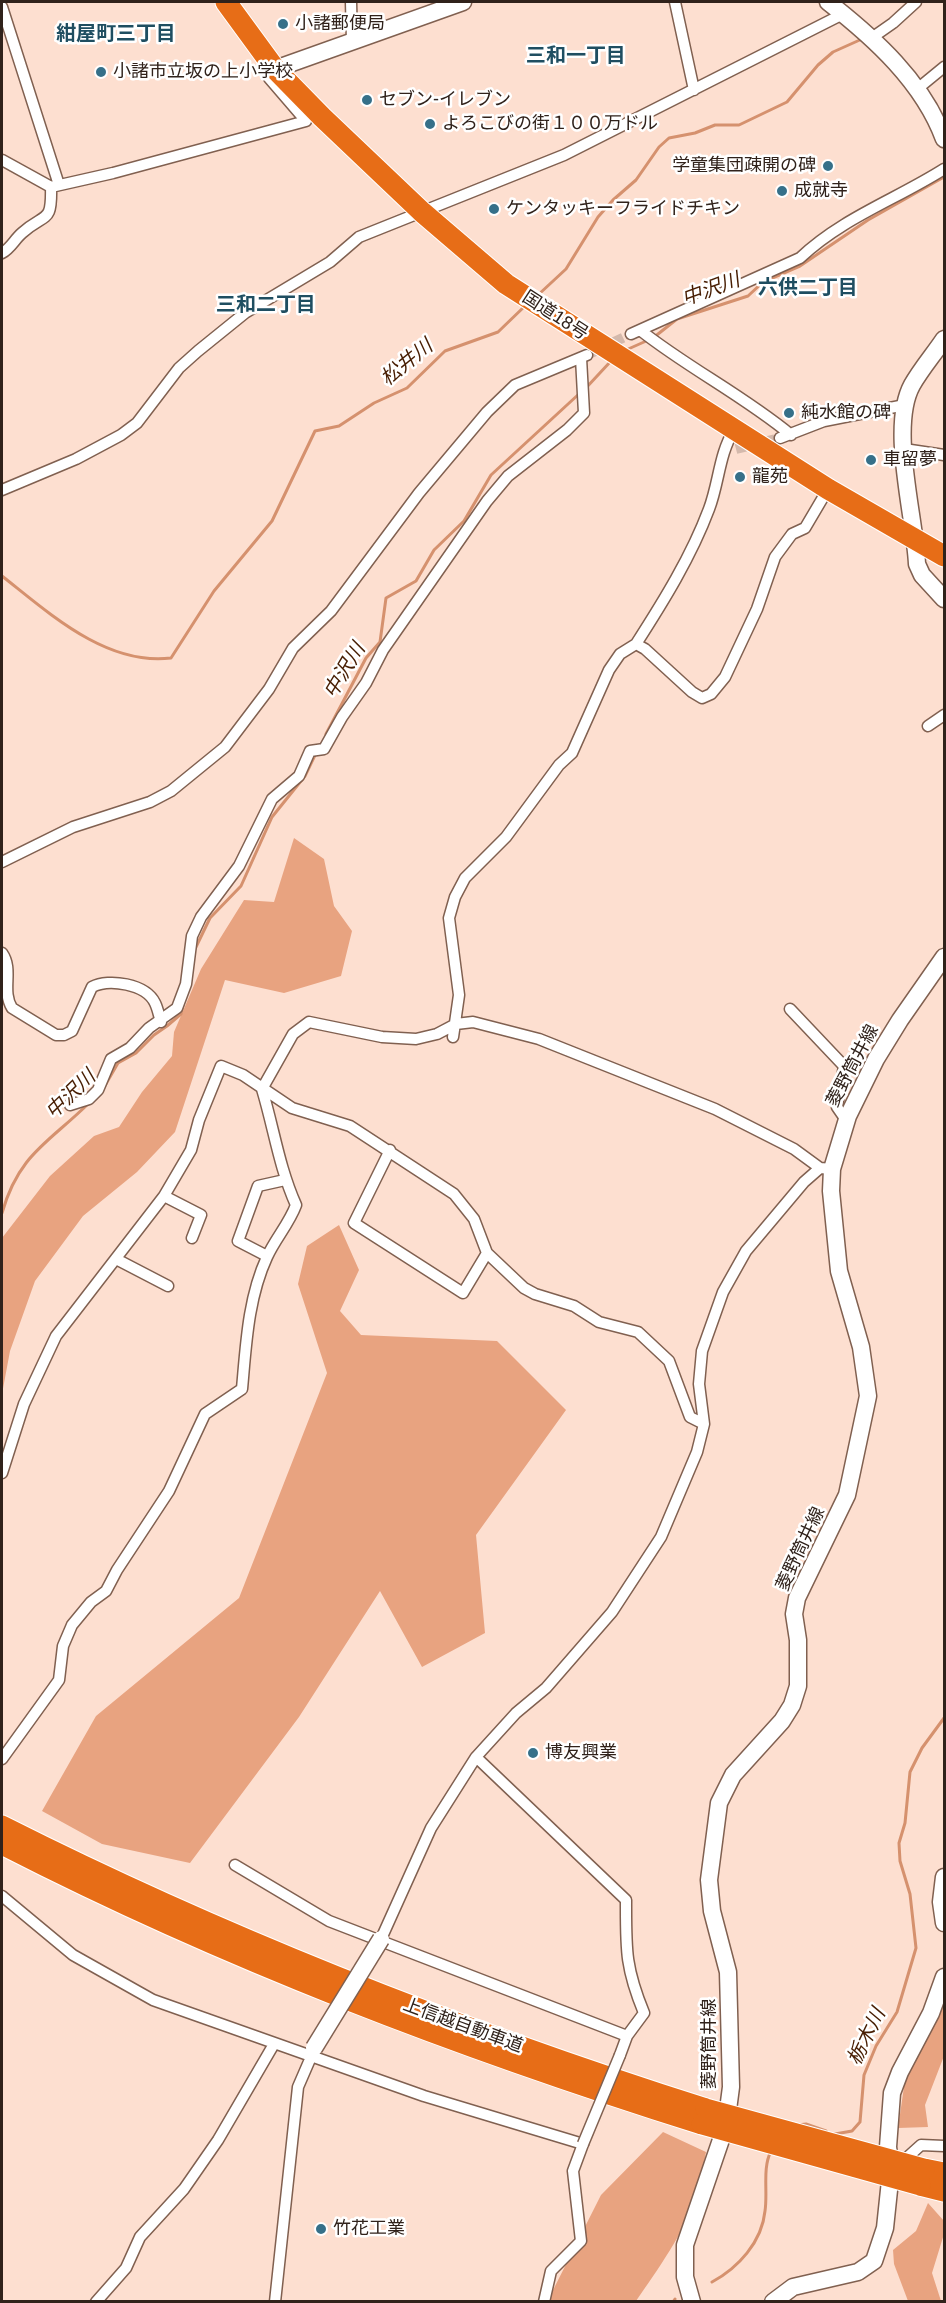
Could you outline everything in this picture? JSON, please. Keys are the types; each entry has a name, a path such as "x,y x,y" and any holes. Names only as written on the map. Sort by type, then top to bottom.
{"highway":[{"name":"国道18号","path":"226,2 276,69 422,212 506,284 735,439 945,556"},
{"name":"上信越自動車道","path":"2,1826 198,1920 363,1989 704,2116"},
{"name":"上信越自動車道","path":"2,1844 150,1917 355,2003 519,2064 704,2116 930,2175 945,2191"}],"main road":[{"path":"276,69 464,2"},
{"path":"828,2 867,32 916,90 945,139"},
{"path":"945,339 911,385 905,405 904,449 918,564 922,575 945,599"},
{"name":"菱野筒井線","path":"692,2301 685,2277 685,2245 726,2125 731,2087 728,1972 712,1911 709,1881 719,1803 733,1775 782,1721 792,1705 799,1681 794,1614 797,1598 847,1495 868,1396 861,1347 839,1271 831,1191 826,1169 846,1120 894,1029 945,957"},
{"path":"945,1877 941,1902 945,1923"},
{"path":"312,2052 381,1939"},
{"path":"773,2301 793,2287 858,2272 869,2267 881,2247 891,2171 888,2147 892,2093 900,2072 931,2013 945,1977"}],"street":[{"path":"351,2 352,41"},
{"path":"675,2 694,90"},
{"path":"867,32 894,23 915,2"},
{"path":"2,7 55,186 47,217 22,233 8,250 2,253"},
{"path":"2,490 76,459 122,435 137,423 179,368 245,314 330,262 359,237 564,156 843,14"},
{"path":"916,90 945,67"},
{"path":"2,160 55,186 113,173 306,121 269,78 276,69"},
{"path":"905,405 824,421 785,437 756,406 661,344 640,333 800,258 814,244 859,215 945,169"},
{"path":"2,862 73,827 150,802 171,791 225,747 269,689 293,648 331,611 418,493 487,412 515,385 584,356 584,413 567,430 508,476 487,501 383,650 366,683 342,717 324,749 310,751 299,776 272,799 239,866 201,916 189,947 183,998 177,1008 161,1022 149,1028 130,1048 111,1059 98,1090 89,1099 70,1105"},
{"path":"453,1037 459,995 449,918 455,897 465,878 506,837 560,765 572,753 609,670 620,654 636,644 664,601 710,508 723,452 735,439"},
{"path":"723,452 735,439"},
{"path":"904,449 945,455"},
{"path":"636,644 645,649 692,692 702,698 711,694 725,677 757,609 775,557 792,534 805,528 828,489"},
{"path":"928,726 945,715"},
{"path":"2,953 9,966 8,1001 12,1008 56,1035 64,1035 72,1031 92,987 99,983 126,985 146,993 155,1002 161,1022"},
{"path":"790,1009 843,1066 837,1107 846,1120"},
{"path":"2,1759 59,1680 63,1646 72,1625 92,1602 106,1591 117,1570 169,1491 205,1414 242,1389 252,1299 267,1256 290,1221 296,1205 285,1180 262,1089 293,1034 309,1022 381,1036 416,1040 437,1034 456,1024 473,1022 539,1039 689,1098 774,1139 826,1169 804,1182 746,1251 723,1292 702,1351 699,1384 704,1424 697,1452 666,1526 626,1594 546,1688 516,1713 476,1757 431,1828 381,1939"},
{"path":"2,1473 24,1404 56,1336 164,1196 191,1150 199,1120 221,1066 243,1075 292,1108 350,1126 390,1150 454,1194 474,1219 487,1253 535,1294 574,1306 599,1322 638,1332 669,1361 690,1417 704,1424"},
{"path":"390,1150 354,1223 463,1293 487,1253"},
{"path":"267,1256 238,1241 258,1186 285,1180"},
{"path":"164,1196 201,1215 192,1238"},
{"path":"116,1259 168,1286"},
{"path":"476,1757 626,1900 626,1956 631,1982 644,2013 627,2036 573,2171 581,2241 551,2271 544,2301"},
{"path":"235,1865 329,1921 381,1939 627,2036"},
{"path":"2,1896 74,1955 153,2000 274,2044 312,2052 424,2096 583,2144"},
{"path":"96,2301 126,2268 140,2236 184,2189 218,2140 274,2044"},
{"path":"275,2301 298,2087 312,2052"},
{"path":"891,2171 921,2145 945,2146"}],"shaded area":[{"path":"294,838 324,859 334,906 352,931 341,976 284,993 225,980 175,1132 137,1172 83,1216 35,1281 10,1351 2,1394 2,1238 50,1176 94,1136 119,1127 142,1092 172,1056 174,1032 201,969 244,900 274,902"},
{"path":"339,1225 359,1270 340,1311 361,1335 497,1341 566,1410 476,1535 485,1633 422,1667 380,1591 299,1717 190,1863 102,1844 42,1811 96,1716 239,1598 327,1373 298,1284 307,1246"},
{"path":"944,2003 944,2056 925,2105 928,2127 898,2128 905,2080"},
{"path":"663,2132 706,2152 700,2186 692,2210 653,2277 636,2301 547,2302 601,2195"},
{"path":"928,2203 944,2221 944,2234 932,2273 941,2301 908,2301 894,2264 893,2250 916,2231"}],"waterway":[{"name":"松井川","path":"538,295 566,269 598,217 636,180 659,147 669,138 695,133 715,125 739,125 787,102 818,65 833,52 862,39"},
{"name":"中沢川","path":"626,350 653,338 677,319 748,296 763,282 800,266 868,220 944,177"},
{"name":"松井川","path":"2,576 59,620 101,645 124,654 147,658 171,658 214,591 272,521 315,431 339,426 374,403 407,388 445,351 498,332 526,305"},
{"name":"中沢川","path":"585,389 611,361"},
{"name":"中沢川","path":"326,734 366,658 380,642 386,598 416,581 434,550 464,521 491,475 580,393"},
{"name":"中沢川","path":"195,949 210,918 241,886 272,817 305,776 316,753"},
{"name":"中沢川","path":"103,1089 118,1063 136,1053 154,1035 181,1014 183,1005"},
{"name":"中沢川","path":"2,1213 17,1176 27,1162 90,1102"},
{"name":"栃木川","path":"835,2134 852,2131 860,2122 864,2075 876,2046 897,2012 916,1948 910,1894 900,1861 899,1843 905,1823 910,1772 922,1748 944,1718"},
{"name":"栃木川","path":"798,2125 806,2124 826,2131"},
{"name":"栃木川","path":"712,2282 739,2262 759,2233 765,2211 766,2173 771,2151"}],"tunnel":[{"path":"587,355 631,334"},
{"path":"736,449 788,436"}],"place":[{"name":"小諸郵便局","path":"283,24"},
{"name":"小諸市立坂の上小学校","path":"101,72"},
{"name":"セブン-イレブン","path":"367,100"},
{"name":"よろこびの街１００万ドル","path":"430,124"},
{"name":"学童集団疎開の碑","path":"828,166"},
{"name":"成就寺","path":"782,191"},
{"name":"ケンタッキーフライドチキン","path":"494,209"},
{"name":"純水館の碑","path":"789,413"},
{"name":"車留夢","path":"871,460"},
{"name":"龍苑","path":"740,477"},
{"name":"博友興業","path":"533,1753"},
{"name":"竹花工業","path":"321,2229"}],"district":[{"name":"紺屋町三丁目","path":"116,34"},
{"name":"三和一丁目","path":"576,56"},
{"name":"六供二丁目","path":"808,288"},
{"name":"三和二丁目","path":"266,305"}]}
